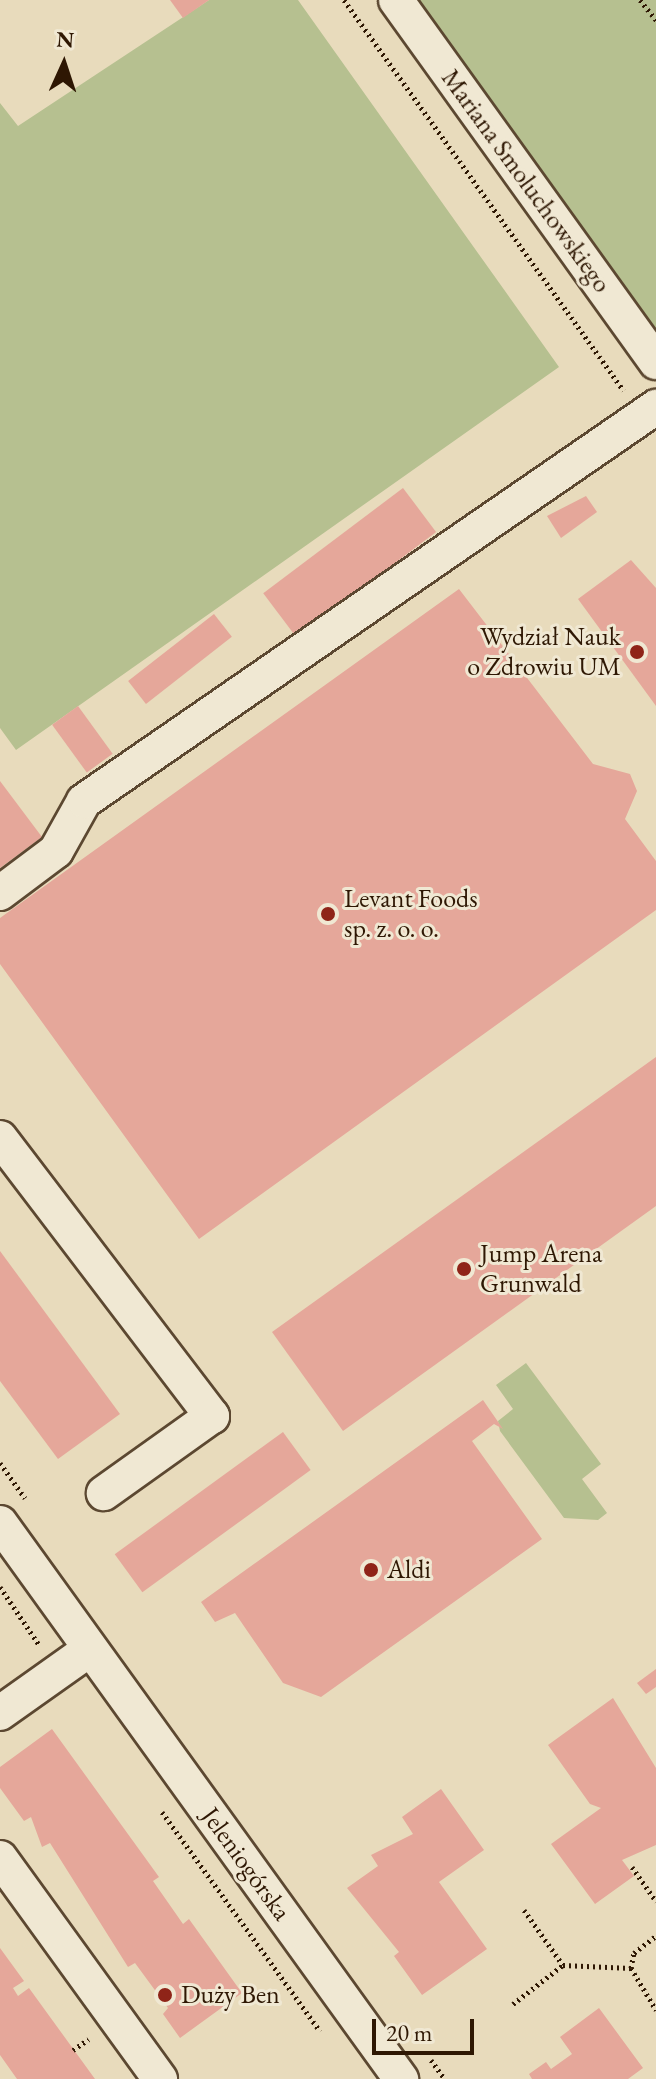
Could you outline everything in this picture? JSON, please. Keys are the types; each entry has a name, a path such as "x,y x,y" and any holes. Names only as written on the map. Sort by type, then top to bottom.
{"street":[{"name":"Mariana Smoluchowskiego","path":"396,0 656,362"},
{"path":"0,893 56,851 84,801 649,412"},
{"path":"0,1138 212,1416 104,1493"},
{"name":"Jeleniogórska","path":"0,1523 401,2079"},
{"path":"0,1713 90,1649"},
{"path":"0,1858 160,2079"}],"path":[{"path":"344,0 649,412"},
{"path":"640,0 656,20"},
{"path":"0,1587 59,1671"},
{"path":"155,1802 330,2044"},
{"path":"632,1867 656,1901"},
{"path":"524,1910 563,1965"},
{"path":"656,1936 634,1953 631,1968 656,2010"},
{"path":"513,2004 563,1965 631,1968"},
{"path":"73,2050 97,2033"}],"green space":[{"path":"209,0 298,0 559,367 16,750 0,728 0,103 18,126"},
{"path":"418,0 656,0 656,330"},
{"path":"526,1363 601,1464 582,1479 607,1513 598,1520 564,1518 500,1431 498,1421 513,1409 496,1385"}],"building":[{"path":"170,0 209,0 183,18"},
{"path":"403,488 436,532 296,637 263,593"},
{"path":"586,496 597,512 561,538 547,516"},
{"name":"Wydział Nauk o Zdrowiu UM","path":"631,560 656,588 656,706 578,599"},
{"name":"Levant Foods sp. z. o. o.","path":"459,589 593,764 630,774 637,791 625,819 656,861 656,910 199,1239 0,964 0,918"},
{"path":"214,614 232,637 146,704 128,681"},
{"path":"78,706 113,754 87,773 52,725"},
{"path":"0,781 42,837 0,868"},
{"name":"Jump Arena Grunwald","path":"656,1057 656,1206 343,1431 272,1332"},
{"path":"0,1251 120,1414 58,1459 0,1381"},
{"name":"Aldi","path":"483,1400 503,1429 494,1424 472,1441 542,1539 321,1697 283,1683 235,1613 215,1622 201,1602"},
{"path":"283,1432 311,1470 142,1592 115,1554"},
{"path":"656,1669 656,1687 646,1694 637,1683"},
{"path":"613,1698 656,1768 656,1845 622,1860 634,1876 595,1904 551,1844 601,1808 590,1804 548,1745"},
{"path":"52,1729 159,1877 153,1881 183,1924 189,1919 242,1993 180,2038 163,2014 168,2008 135,1963 128,1967 50,1843 42,1847 31,1817 24,1821 0,1788 0,1767"},
{"path":"441,1789 484,1850 439,1882 487,1949 422,1995 394,1956 399,1952 347,1888 378,1866 371,1855 413,1834 402,1817"},
{"path":"0,1948 24,1981 13,1988 18,1996 29,1988 95,2079 17,2079 0,2055"},
{"path":"599,2008 643,2068 628,2079 532,2079 529,2074 546,2062 551,2069 572,2054 560,2037"}],"place":[{"name":"Wydział Nauk o Zdrowiu UM","path":"637,652"},
{"name":"Levant Foods sp. z. o. o.","path":"328,914"},
{"name":"Jump Arena Grunwald","path":"464,1269"},
{"name":"Aldi","path":"371,1570"},
{"name":"Duży Ben","path":"165,1995"}]}
